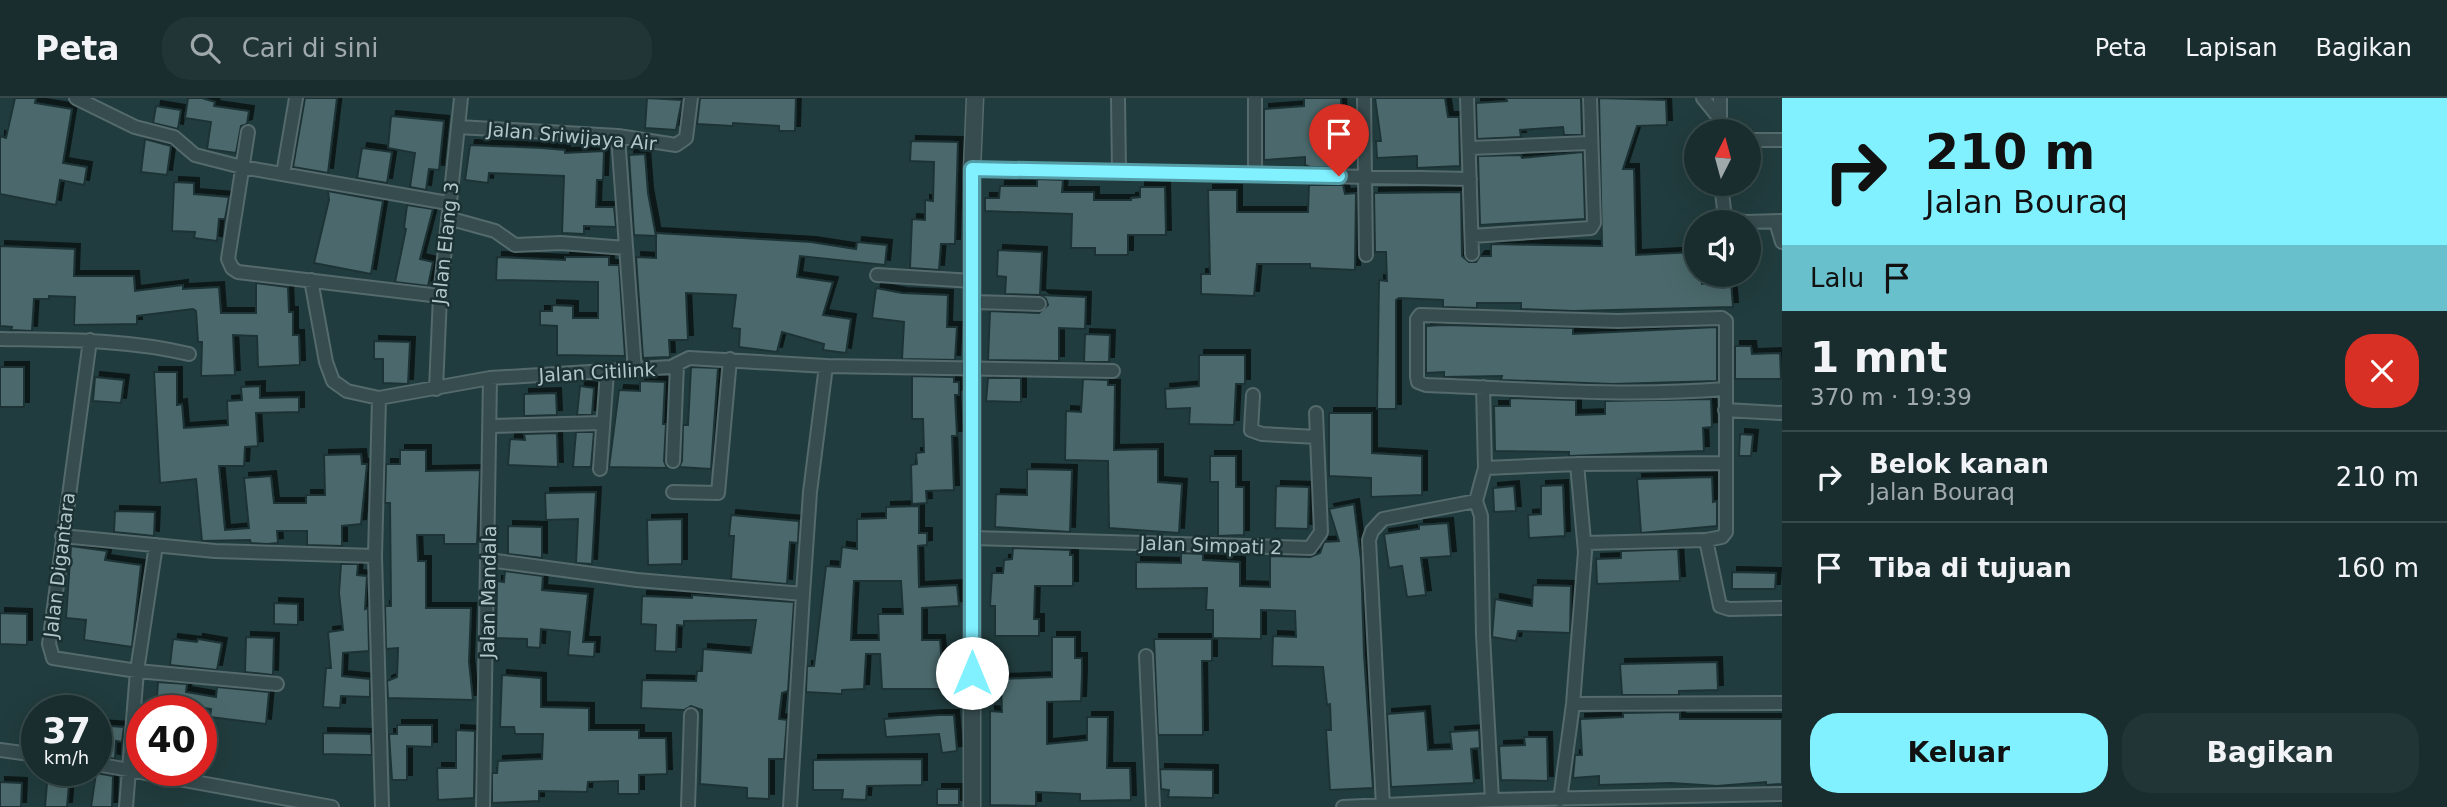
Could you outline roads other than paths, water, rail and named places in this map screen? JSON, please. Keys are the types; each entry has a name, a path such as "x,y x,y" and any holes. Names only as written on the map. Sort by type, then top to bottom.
{"street":[{"path":"76,98 135,127 174,137 195,155 242,167 448,203"},
{"path":"283,174 296,98"},
{"name":"Jalan Elang 3","path":"436,389 440,296 461,98"},
{"name":"Jalan Sriwijaya Air","path":"458,127 618,136 676,145 686,138 691,98"},
{"path":"972,807 972,169 975,98"},
{"path":"1118,98 1119,172"},
{"path":"1255,98 1255,174"},
{"path":"1364,98 1366,255"},
{"path":"1467,98 1472,254"},
{"path":"1472,236 1591,228 1594,223 1589,143 1590,98"},
{"path":"1703,98 1716,119"},
{"path":"1720,98 1720,119"},
{"path":"248,132 228,264 238,272 440,296"},
{"path":"618,136 635,371"},
{"path":"1761,140 1782,140"},
{"path":"1470,148 1589,143"},
{"path":"972,169 1470,179"},
{"path":"447,218 495,231 515,245 561,243 626,248"},
{"path":"1761,222 1779,221 1782,242"},
{"path":"877,275 973,281"},
{"name":"Jalan Citilink","path":"311,280 326,362 334,381 347,391 379,398 490,378 635,371 677,365 690,358 826,366 1113,371"},
{"path":"973,302 1039,304"},
{"path":"1585,543 1706,540 1722,537 1726,532 1727,329 1722,318 1618,321 1420,316 1417,319 1418,382 1604,393 1671,394 1725,389"},
{"path":"0,339 90,340 158,346 189,354"},
{"name":"Jalan Digantara","path":"90,340 49,644 53,658 138,671"},
{"path":"674,492 716,494 719,490 730,359"},
{"path":"673,461 677,365"},
{"path":"790,807 810,492 826,366"},
{"path":"600,468 607,372"},
{"name":"Jalan Mandala","path":"482,807 492,426 490,378"},
{"path":"1483,387 1485,468 1476,501 1481,516 1483,635 1492,800"},
{"path":"1253,395 1251,430 1262,434 1317,437"},
{"path":"379,398 375,556 382,807"},
{"path":"1725,410 1782,413"},
{"name":"Jalan Simpati 2","path":"972,538 1310,548 1321,533 1316,412"},
{"path":"492,426 602,423"},
{"path":"1485,468 1725,463"},
{"path":"1560,800 1573,704 1585,543 1577,464"},
{"path":"1383,806 1369,540 1371,531 1383,519 1476,501"},
{"path":"62,536 215,551 375,556"},
{"path":"1706,540 1720,606 1729,610 1782,608"},
{"path":"136,695 156,545"},
{"path":"489,560 637,580 803,594"},
{"path":"1146,656 1153,807"},
{"path":"138,671 277,684"},
{"path":"1573,704 1782,703"},
{"path":"688,807 691,715"},
{"path":"0,750 21,753"},
{"path":"217,785 332,807"},
{"path":"125,807 128,786"},
{"path":"1343,807 1492,800 1782,794"}]}
